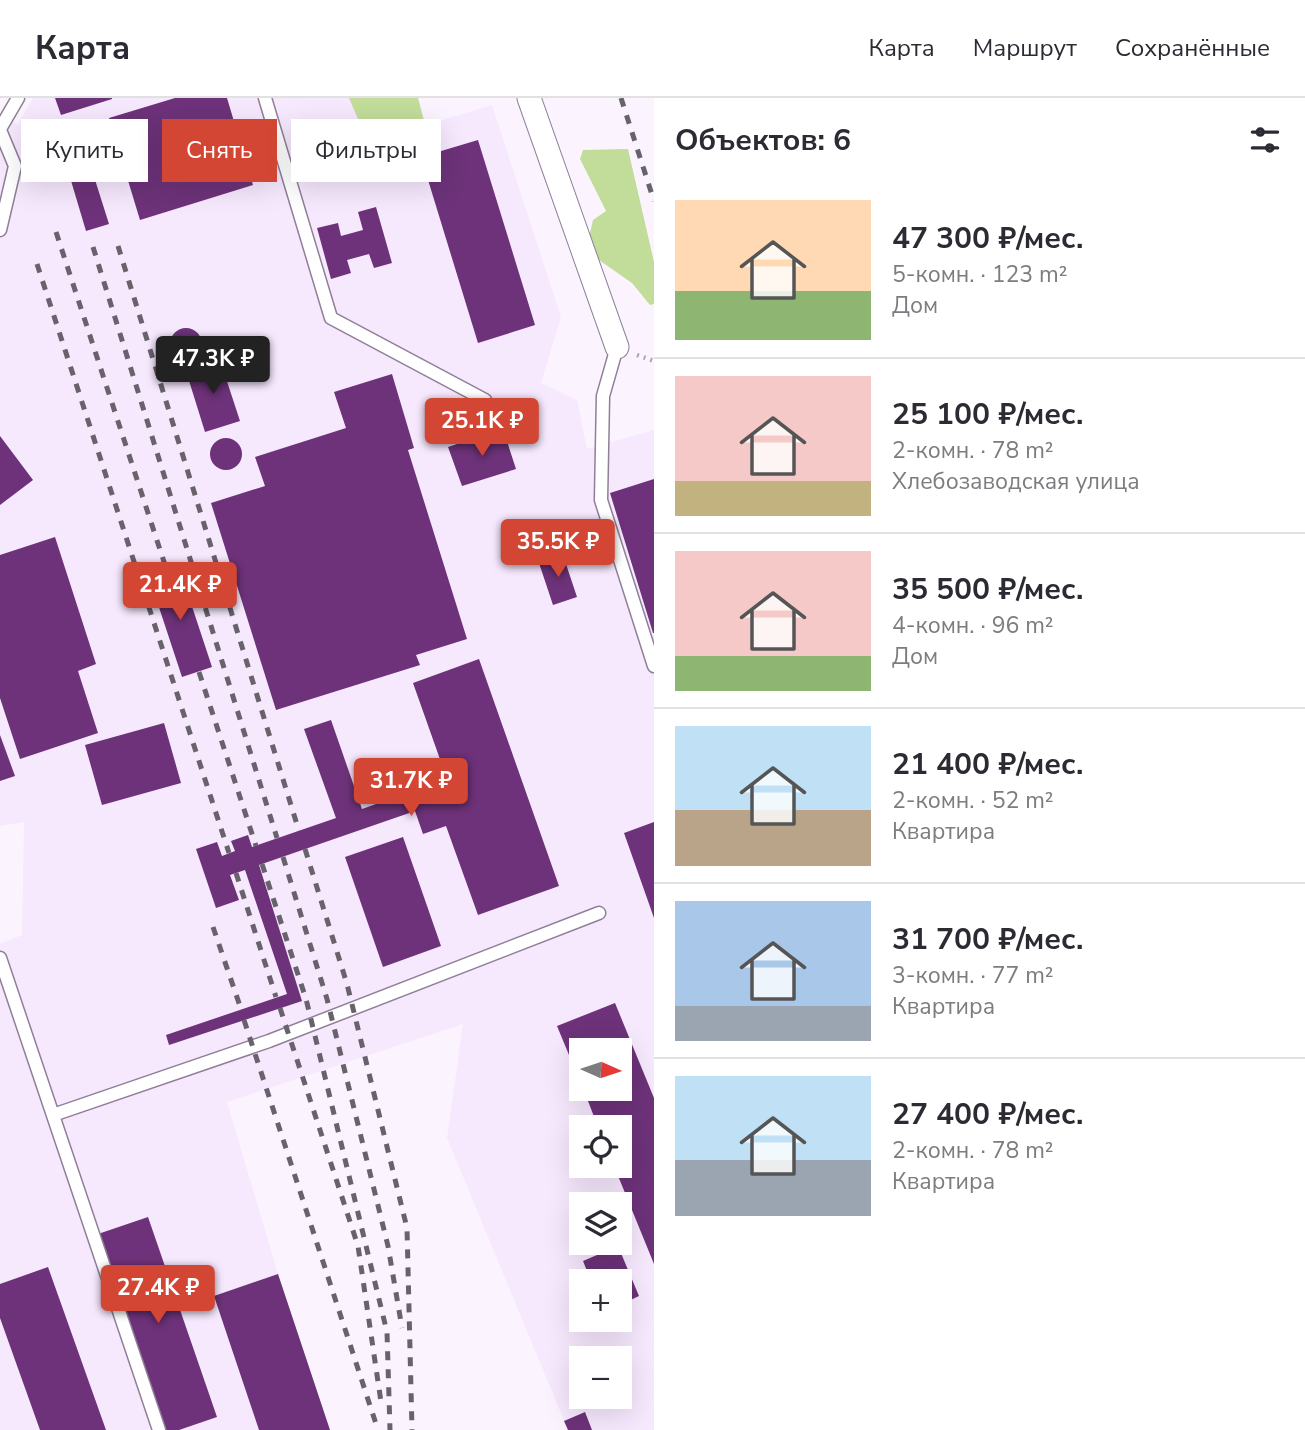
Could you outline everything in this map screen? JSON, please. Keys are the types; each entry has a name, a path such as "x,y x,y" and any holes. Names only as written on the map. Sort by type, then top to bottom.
{"street":[{"path":"529,98 617,347"}],"lane":[{"path":"0,230 15,166 0,130 18,98"},
{"path":"265,98 331,318 485,400"},
{"path":"617,347 603,396 601,500 654,666"},
{"path":"53,1115 269,1041 599,913"},
{"path":"0,958 159,1430"}],"shaded area":[{"path":"33,98 418,98 424,119 291,119 291,182 441,182 441,120 492,105 561,317 541,383 577,400 587,449 654,430 654,1430 568,1430 447,1138 463,1024 227,1102 278,1274 330,1430 0,1430 0,944 22,935 24,822 0,826 0,117 18,124"}],"green space":[{"path":"349,98 418,98 423,119 358,119"},
{"path":"628,149 654,262 654,304 650,305 632,283 586,251 593,220 606,211 580,159 583,150"}],"building":[{"path":"55,98 112,98 112,99 61,115"},
{"path":"175,98 227,98 233,119 162,119 162,182 252,182 253,185 140,220 128,182 148,182 148,119 109,118"},
{"path":"478,140 535,325 478,343 429,182 441,182 441,151"},
{"path":"71,182 96,182 109,224 86,231"},
{"path":"376,207 392,263 374,268 369,254 347,260 351,273 331,279 317,228 338,223 341,236 363,230 358,212"},
{"path":"186,328 197,333 202,344 197,355 186,360 175,355 170,344 175,333"},
{"path":"220,360 240,421 205,432 186,371"},
{"path":"392,374 414,448 408,450 467,639 416,655 420,665 276,710 211,503 265,486 255,457 346,428 334,392"},
{"path":"503,429 516,469 462,486 448,447"},
{"path":"0,436 33,480 0,505"},
{"path":"226,438 237,443 242,454 237,465 226,470 215,465 210,454 215,443"},
{"path":"654,479 654,633 653,633 610,493"},
{"path":"55,537 96,664 78,671 98,733 20,759 0,698 0,555"},
{"path":"562,552 577,597 553,605 538,560"},
{"path":"179,567 212,667 182,677 149,577"},
{"path":"479,659 559,886 478,915 446,826 423,834 415,811 259,865 302,1001 169,1045 166,1035 287,994 245,870 230,875 239,900 216,908 196,849 217,842 222,856 235,851 231,841 248,835 252,847 336,818 304,729 331,720 362,809 447,779 413,683"},
{"path":"164,723 181,783 102,805 85,745"},
{"path":"0,735 15,776 0,781"},
{"path":"654,822 654,918 624,833"},
{"path":"403,837 441,946 383,967 345,857"},
{"path":"615,1003 629,1038 569,1038 569,1055 557,1026"},
{"path":"632,1044 654,1098 654,1264 632,1210 632,1192 625,1192 619,1178 632,1178 632,1115 593,1115 588,1101 632,1101"},
{"path":"148,1217 217,1417 179,1430 166,1430 98,1234"},
{"path":"597,1255 622,1255 628,1269 586,1269 583,1261"},
{"path":"48,1267 106,1430 40,1430 0,1318 0,1284"},
{"path":"278,1274 330,1430 259,1430 214,1296"},
{"path":"632,1279 639,1296 632,1299"},
{"path":"585,1412 592,1430 568,1430 564,1421"}],"railway":[{"path":"621,98 654,201"},
{"path":"56,232 167,571"},
{"path":"118,246 299,831"},
{"path":"93,247 277,838"},
{"path":"37,264 229,853"},
{"path":"199,672 256,846"},
{"path":"305,849 347,984 407,1228 412,1430"},
{"path":"283,857 327,999 388,1246 402,1328"},
{"path":"262,864 306,999 387,1332 390,1430"},
{"path":"236,873 276,997"},
{"path":"213,927 241,1009"},
{"path":"280,1008 358,1246 381,1402"},
{"path":"244,1020 378,1430"}]}
